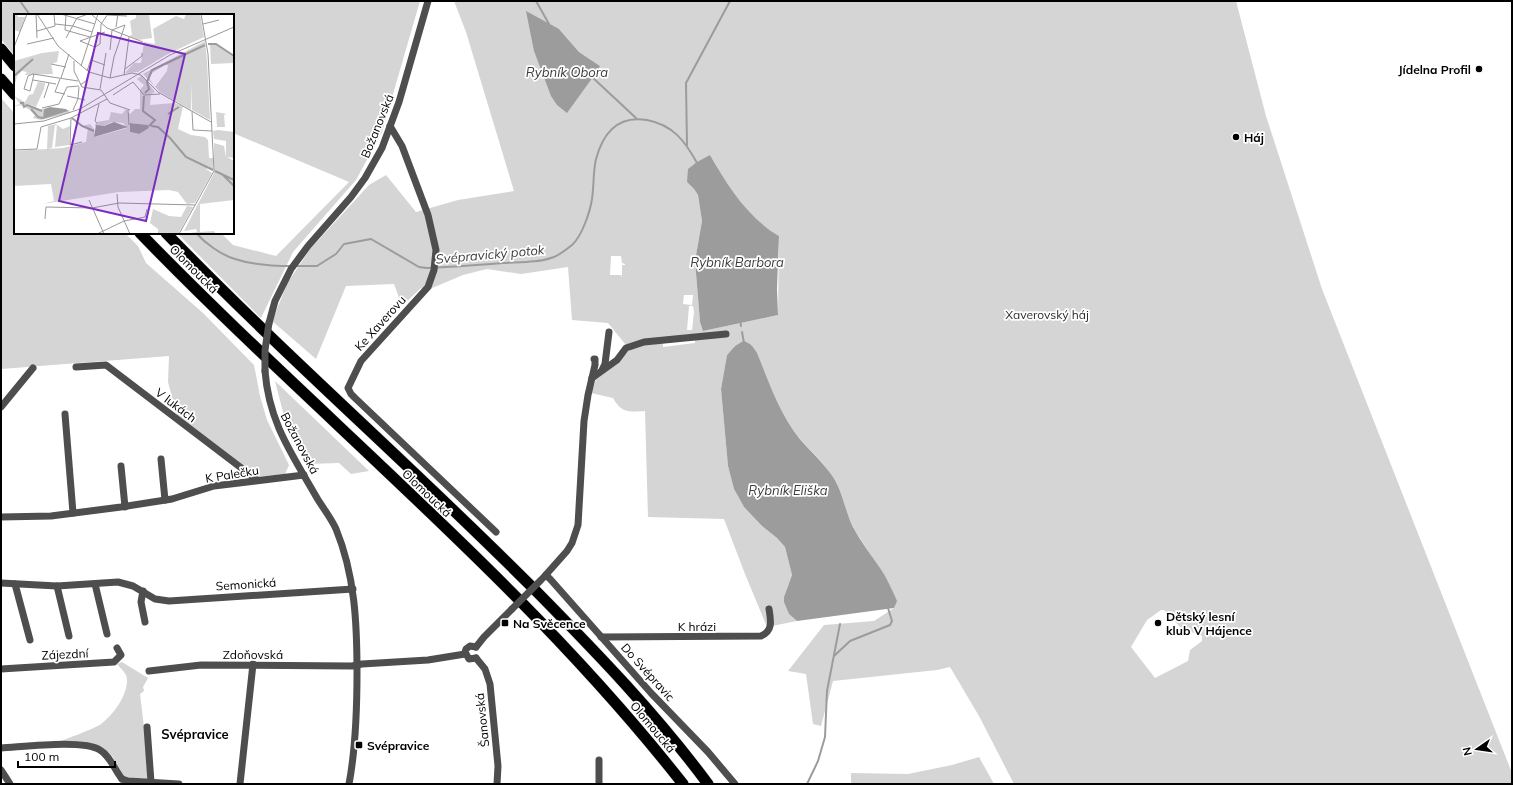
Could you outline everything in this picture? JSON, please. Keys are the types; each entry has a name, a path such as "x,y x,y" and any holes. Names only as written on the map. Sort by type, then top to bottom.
{"highway":[{"path":"1,49 14,65"},
{"path":"1,78 14,94"},
{"name":"Olomoucká","path":"141,234 231,325 526,607 616,702 652,744 683,784"},
{"name":"Olomoucká","path":"167,234 290,355 506,561 564,620 638,700 708,784"}],"street":[{"name":"Božanovská","path":"349,784 356,737 357,665 355,606 348,563 336,528 286,444 272,412 268,396 265,371 265,350 269,323 275,301 293,266 365,178 382,148 399,102 428,1"},
{"name":"Ke Xaverovu","path":"390,126 402,146 428,215 436,250 435,268 428,287 361,361 348,388 355,398 496,532"},
{"path":"601,372 605,364 609,332"},
{"path":"592,378 617,360 626,348 644,342 726,334"},
{"path":"476,647 567,551 572,543 578,525 584,421 596,362 594,359"},
{"name":"V lukách","path":"76,367 106,364 257,480"},
{"path":"1,407 33,368"},
{"path":"65,414 72,513"},
{"path":"161,459 165,500"},
{"path":"120,466 126,507"},
{"name":"K Palečku","path":"1,516 51,516 126,507 165,500 214,486 304,475"},
{"name":"Do Svépravic","path":"543,577 551,580 651,693 708,752 735,784"},
{"name":"Semonická","path":"1,583 57,586 118,582 126,583 143,591 155,599 168,601 353,589"},
{"path":"15,584 30,640"},
{"path":"95,584 108,634"},
{"path":"57,586 69,636"},
{"path":"143,591 141,602 145,622"},
{"name":"K hrázi","path":"601,636 761,636 765,635 770,627 769,609"},
{"path":"473,646 476,647 479,652 476,658 469,659 465,654 466,649 473,646"},
{"name":"Zájezdní","path":"1,669 114,662 121,655 117,648"},
{"name":"Zdoňovská","path":"149,671 201,665 253,664 352,666 428,660 465,654"},
{"name":"Šanovská","path":"476,658 485,669 490,684 498,766 497,784"},
{"path":"240,784 253,664"},
{"path":"147,727 151,782"},
{"path":"1,748 83,745 99,749 110,759 122,782 128,781 179,784"},
{"path":"599,760 599,784"},
{"path":"1,770 10,784"}],"green space":[{"path":"1,1 420,1 382,132 356,180 293,252 261,318 178,234 222,234 233,245 276,256 349,182 234,133 234,14 14,14 14,55 1,39"},
{"name":"Xaverovský háj","path":"454,1 1236,1 1266,116 1322,289 1512,773 1512,784 1014,784 979,716 950,667 937,670 833,681 821,726 813,724 806,674 788,671 824,625 874,621 894,608 896,601 882,573 852,524 837,483 828,470 790,426 743,341 735,346 727,355 721,389 728,466 734,489 744,507 785,547 792,575 784,597 789,614 797,621 767,627 724,519 648,517 645,411 634,412 622,409 613,398 591,393 596,379 630,350 608,323 572,320 568,267 521,274 487,269 463,275 425,291 421,288 402,306 394,284 346,286 316,359 272,321 288,282 311,248 369,185 386,175 416,212 458,200 514,191 466,32","holes":["559,29 579,52 600,66 584,88","710,155 732,190 748,210 757,220 779,236 778,315 703,331 700,322 695,261 702,221 698,195 687,182","611,256 621,256 622,263 625,264 622,265 622,277 621,275 610,275","684,295 693,295 692,305 683,304","689,306 693,306 694,312 692,330 687,330","695,337 695,343 663,347 663,340","1161,610 1164,610 1181,628 1202,636 1202,641 1190,650 1188,661 1155,678 1131,647 1147,620"]},
{"path":"1,98 14,113 14,234 126,234 138,246 146,263 203,313 254,365 260,396 267,420 289,465 285,474 256,477 177,415 168,382 169,356 1,369"},
{"path":"275,381 369,471 351,474 339,463 307,464 292,439"},
{"path":"122,662 148,678 143,687 144,691 140,694 149,780 128,779 122,775 113,757 101,746 88,743 56,743 101,724 115,710 125,692 127,680 124,671 117,664"},
{"path":"979,757 994,784 851,784 851,773 908,774 952,765"}],"water":[{"name":"Rybník Obora","path":"526,11 559,29 579,52 600,66 567,113 557,105 551,96 534,51"},
{"name":"Rybník Barbora","path":"710,155 732,190 748,211 768,229 779,236 777,289 778,315 703,331 700,322 695,261 702,221 698,195 687,182 688,169"},
{"name":"Rybník Eliška","path":"743,341 750,344 757,353 775,397 792,428 833,477 842,495 853,527 883,572 891,588 897,601 894,608 797,621 789,614 784,602 784,597 792,575 785,547 744,507 734,489 728,466 721,389 727,355 735,346"}],"waterway":[{"name":"Svépravický potok","path":"20,1 29,14"},
{"path":"536,1 549,24"},
{"path":"687,145 686,83 730,1"},
{"path":"592,77 636,118"},
{"name":"Svépravický potok","path":"296,266 317,266 336,254 344,244 371,239 419,267 427,268 529,262 554,257 572,245 579,236 585,224 592,199 594,169 599,150 603,141 613,128 628,120 637,119 656,122 671,130 683,141 697,163"},
{"name":"Svépravický potok","path":"197,234 204,241 224,255 235,259 263,265 292,266"},
{"name":"Svépravický potok","path":"740,320 741,326"},
{"name":"Svépravický potok","path":"742,332 744,343"},
{"path":"834,656 850,641 890,625 892,621 888,608"},
{"name":"Svépravický potok","path":"807,784 818,761 825,737 827,691 840,624"}],"place":[{"name":"Jídelna Profil","path":"1479,69"},
{"name":"Háj","path":"1236,137"},
{"name":"Na Svěcence","path":"505,623"},
{"name":"Dětský lesní klub V Hájence","path":"1158,623"},
{"name":"Svépravice","path":"359,745"}],"district":[{"name":"Svépravice","path":"195,734"}]}
